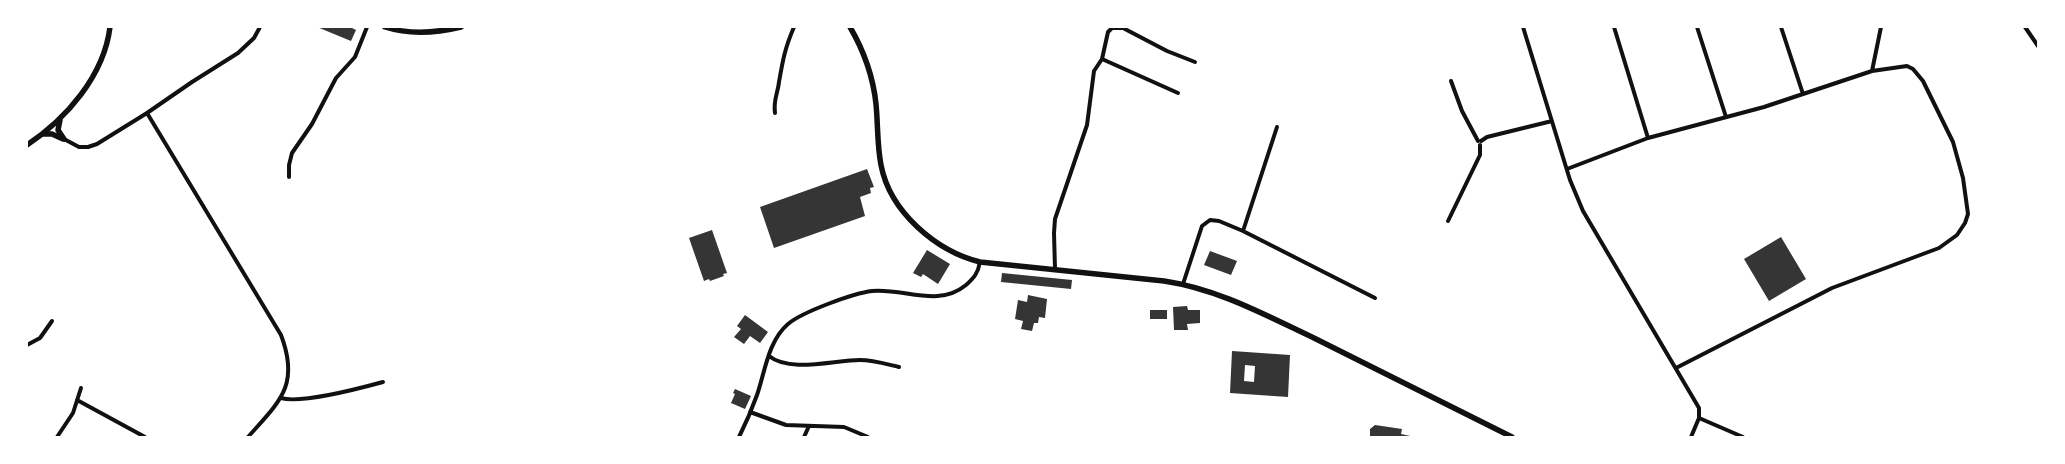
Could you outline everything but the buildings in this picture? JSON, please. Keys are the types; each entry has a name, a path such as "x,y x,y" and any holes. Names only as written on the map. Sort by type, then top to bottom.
{"main road":[{"path":"27,145 43,134 61,117 94,73 104,51 110,27"},
{"path":"385,27 397,30 421,32 461,27"},
{"path":"850,27 865,56 873,81 881,164 892,195 908,215 937,242 952,252 980,262 1183,284 1237,302 1512,437"},
{"path":"61,117 58,130 64,139"},
{"path":"43,134 52,134 64,139"}],"street":[{"path":"64,139 79,147 88,147 147,114 192,82 238,53 251,42 260,27"},
{"path":"289,177 289,165 292,153 318,115 336,78 355,57 367,27"},
{"path":"775,112 775,95 779,84 782,56 794,27"},
{"path":"1055,269 1055,219 1085,132 1091,109 1094,71 1102,58 1108,32 1117,27 1130,31 1167,51 1195,62"},
{"path":"1523,27 1567,168 1576,194 1592,229 1699,408 1699,418 1691,437"},
{"path":"1614,27 1648,138"},
{"path":"1697,27 1726,117"},
{"path":"1781,27 1803,94"},
{"path":"1872,71 1881,27"},
{"path":"2025,27 2038,46"},
{"path":"1102,58 1178,93"},
{"path":"1567,168 1648,138 1803,94 1872,71 1907,66 1913,69 1923,81 1953,142 1961,166 1968,214 1962,229 1950,241 1939,248 1832,288 1676,368"},
{"path":"1448,221 1480,155 1480,142 1462,111 1451,80"},
{"path":"147,114 281,335 287,352 289,377 281,398 248,437"},
{"path":"1480,142 1487,137 1552,121"},
{"path":"1243,231 1277,126"},
{"path":"1183,284 1202,226 1210,220 1219,221 1243,231 1375,298"},
{"path":"739,437 750,412 778,334 788,323 803,315 872,291 925,296 945,295 960,290 971,280 978,273 980,262"},
{"path":"27,345 40,338 52,321"},
{"path":"769,356 774,360 789,364 830,363 858,360 879,362 899,367"},
{"path":"281,398 289,400 311,397 383,382"},
{"path":"57,437 67,424 81,388"},
{"path":"77,400 145,437"},
{"path":"750,412 777,423 844,427 868,437"},
{"path":"1699,418 1743,437"},
{"path":"804,437 809,426"}]}
